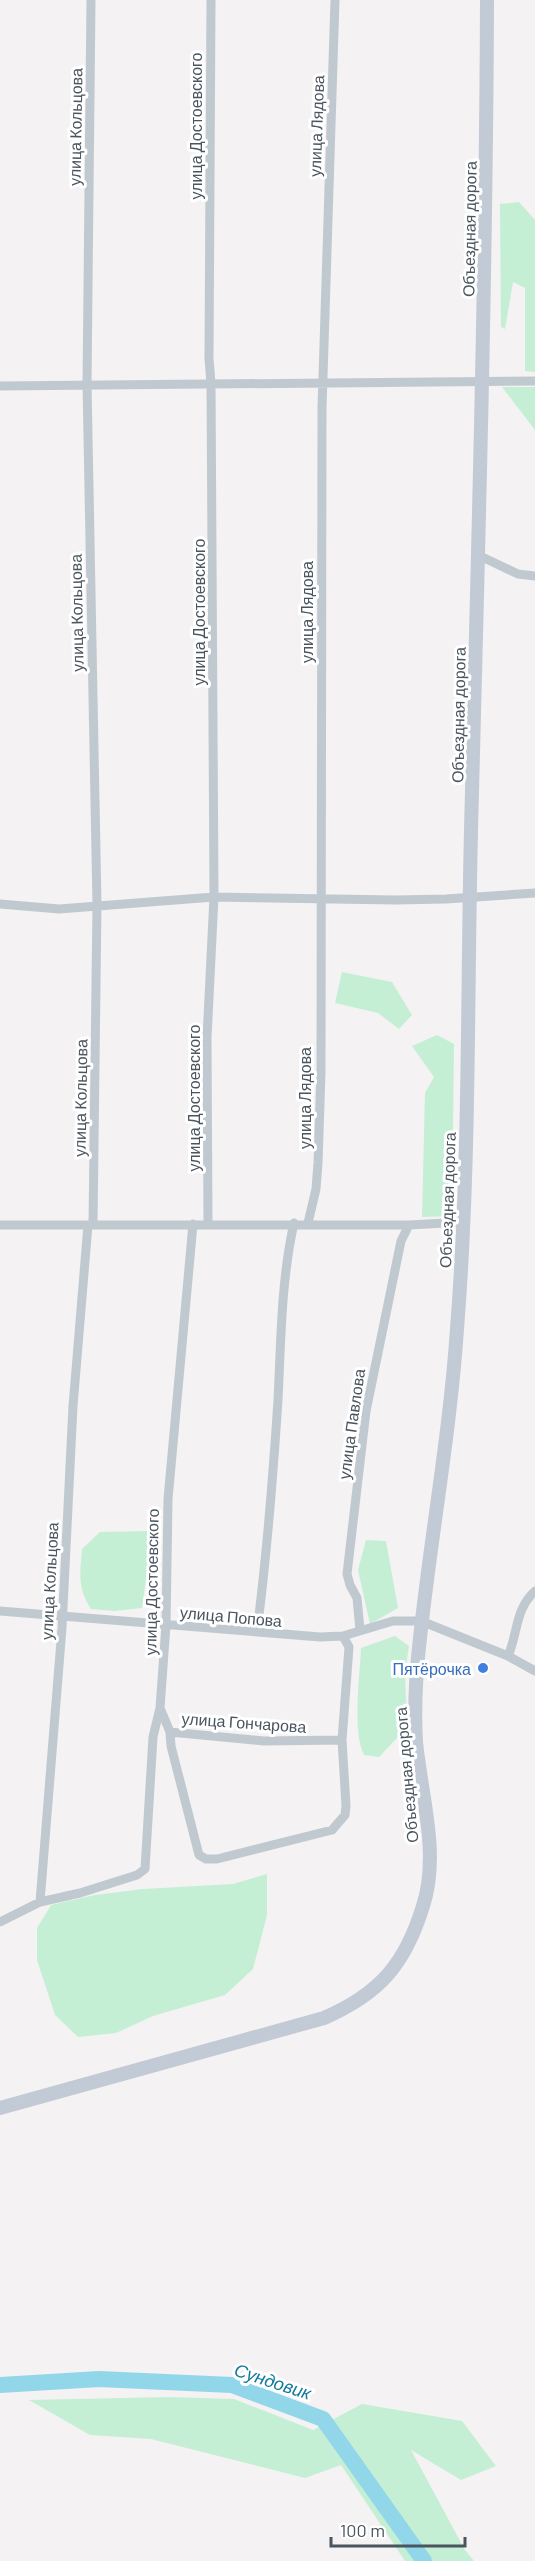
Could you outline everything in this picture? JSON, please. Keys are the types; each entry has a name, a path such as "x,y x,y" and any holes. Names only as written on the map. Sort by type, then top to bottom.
{"main road":[{"name":"Объездная дорога","path":"0,2108 324,2018 355,2004 390,1972 404,1950 421,1912 430,1873 429,1846 416,1743 415,1713 422,1621 447,1435 464,1222 487,192 487,0"}],"street":[{"name":"улица Кольцова","path":"40,1902 63,1616 74,1406 91,1225 97,905 87,384 91,0"},
{"name":"улица Достоевского","path":"208,1224 207,1038 214,897 209,359 211,0"},
{"name":"улица Лядова","path":"308,1223 318,1163 322,898 323,382 334,0"},
{"path":"0,386 535,381"},
{"path":"478,555 518,574 535,576"},
{"path":"0,904 58,909 214,897 396,900 535,893"},
{"path":"0,1226 294,1223 409,1225 464,1222"},
{"path":"257,1631 267,1554 274,1465 285,1266 294,1223"},
{"name":"улица Достоевского","path":"40,1902 80,1893 137,1875 145,1869 152,1746 160,1708 166,1625 168,1499 193,1224"},
{"name":"улица Павлова","path":"360,1630 357,1598 347,1574 366,1411 401,1241 409,1225"},
{"path":"508,1656 517,1632 519,1614 524,1602 535,1591"},
{"name":"улица Попова","path":"0,1611 257,1631 289,1636 343,1636 393,1622 422,1621"},
{"path":"422,1621 508,1656 535,1671"},
{"path":"170,1732 171,1746 200,1856 206,1859 217,1859 332,1830 345,1815 342,1740 349,1647 343,1636"},
{"name":"улица Гончарова","path":"160,1708 170,1732 264,1741 342,1740"},
{"path":"0,1922 40,1902"}],"green space":[{"path":"519,202 535,220 535,372 525,371 525,288 513,282 505,329 501,327 500,204"},
{"path":"502,387 535,387 535,430"},
{"path":"342,972 392,982 412,1015 399,1029 378,1013 335,1003"},
{"path":"437,1035 454,1044 452,1216 422,1217 425,1093 434,1077 412,1046"},
{"path":"148,1531 149,1557 142,1608 115,1611 91,1609 81,1587 82,1549 100,1532"},
{"path":"366,1540 386,1541 398,1608 370,1624 358,1570"},
{"path":"395,1636 409,1646 405,1685 410,1724 379,1757 364,1755 358,1733 361,1648"},
{"path":"267,1874 267,1915 253,1969 225,1995 153,2016 116,2033 78,2037 55,2015 37,1960 37,1928 51,1905 95,1895 143,1889 233,1884"},
{"path":"168,2397 234,2399 313,2430 362,2404 462,2421 496,2466 461,2480 411,2450 465,2550 474,2561 405,2561 341,2465 305,2478 151,2439 90,2435 29,2400"}],"waterway":[{"name":"Сундовик","path":"0,2385 99,2379 232,2385 323,2419 424,2561"}],"place":[{"name":"Пятёрочка","path":"483,1668"}]}
